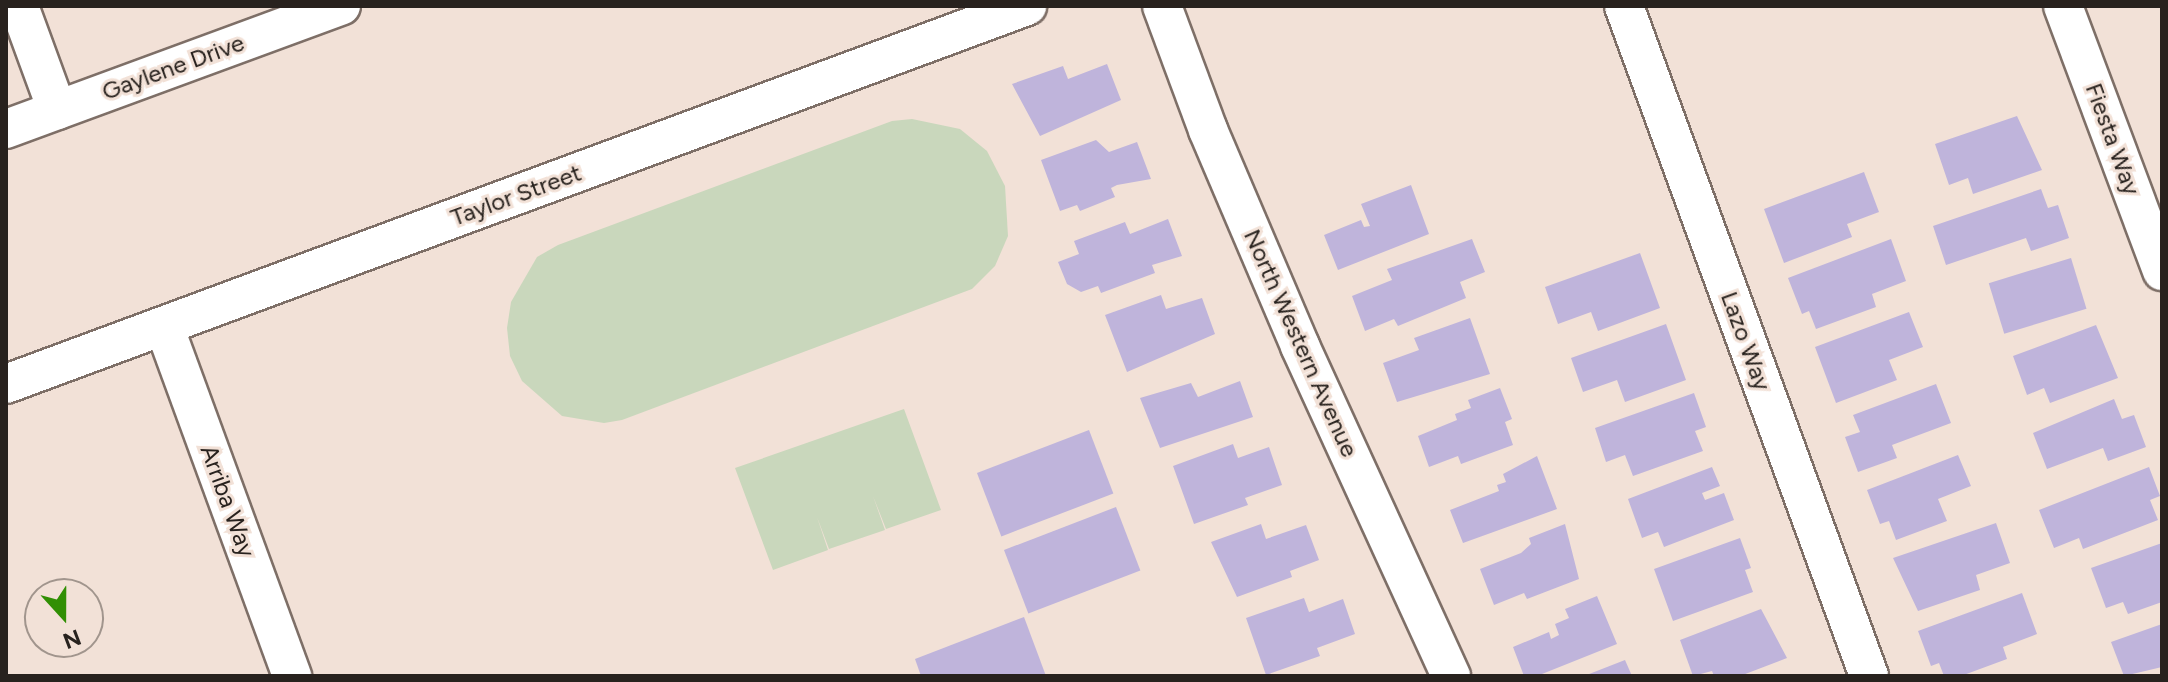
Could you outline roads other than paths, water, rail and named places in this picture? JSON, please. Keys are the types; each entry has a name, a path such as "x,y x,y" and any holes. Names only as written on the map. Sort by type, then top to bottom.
{"street":[{"path":"19,6 57,110"},
{"name":"Gaylene Drive","path":"6,129 341,6"},
{"name":"Taylor Street","path":"6,384 1027,6"},
{"name":"North Western Avenue","path":"1162,6 1208,130 1300,346 1451,676"},
{"name":"Lazo Way","path":"1624,6 1869,676"},
{"name":"Fiesta Way","path":"2063,6 2162,271"},
{"name":"Arriba Way","path":"164,326 292,676"}]}
